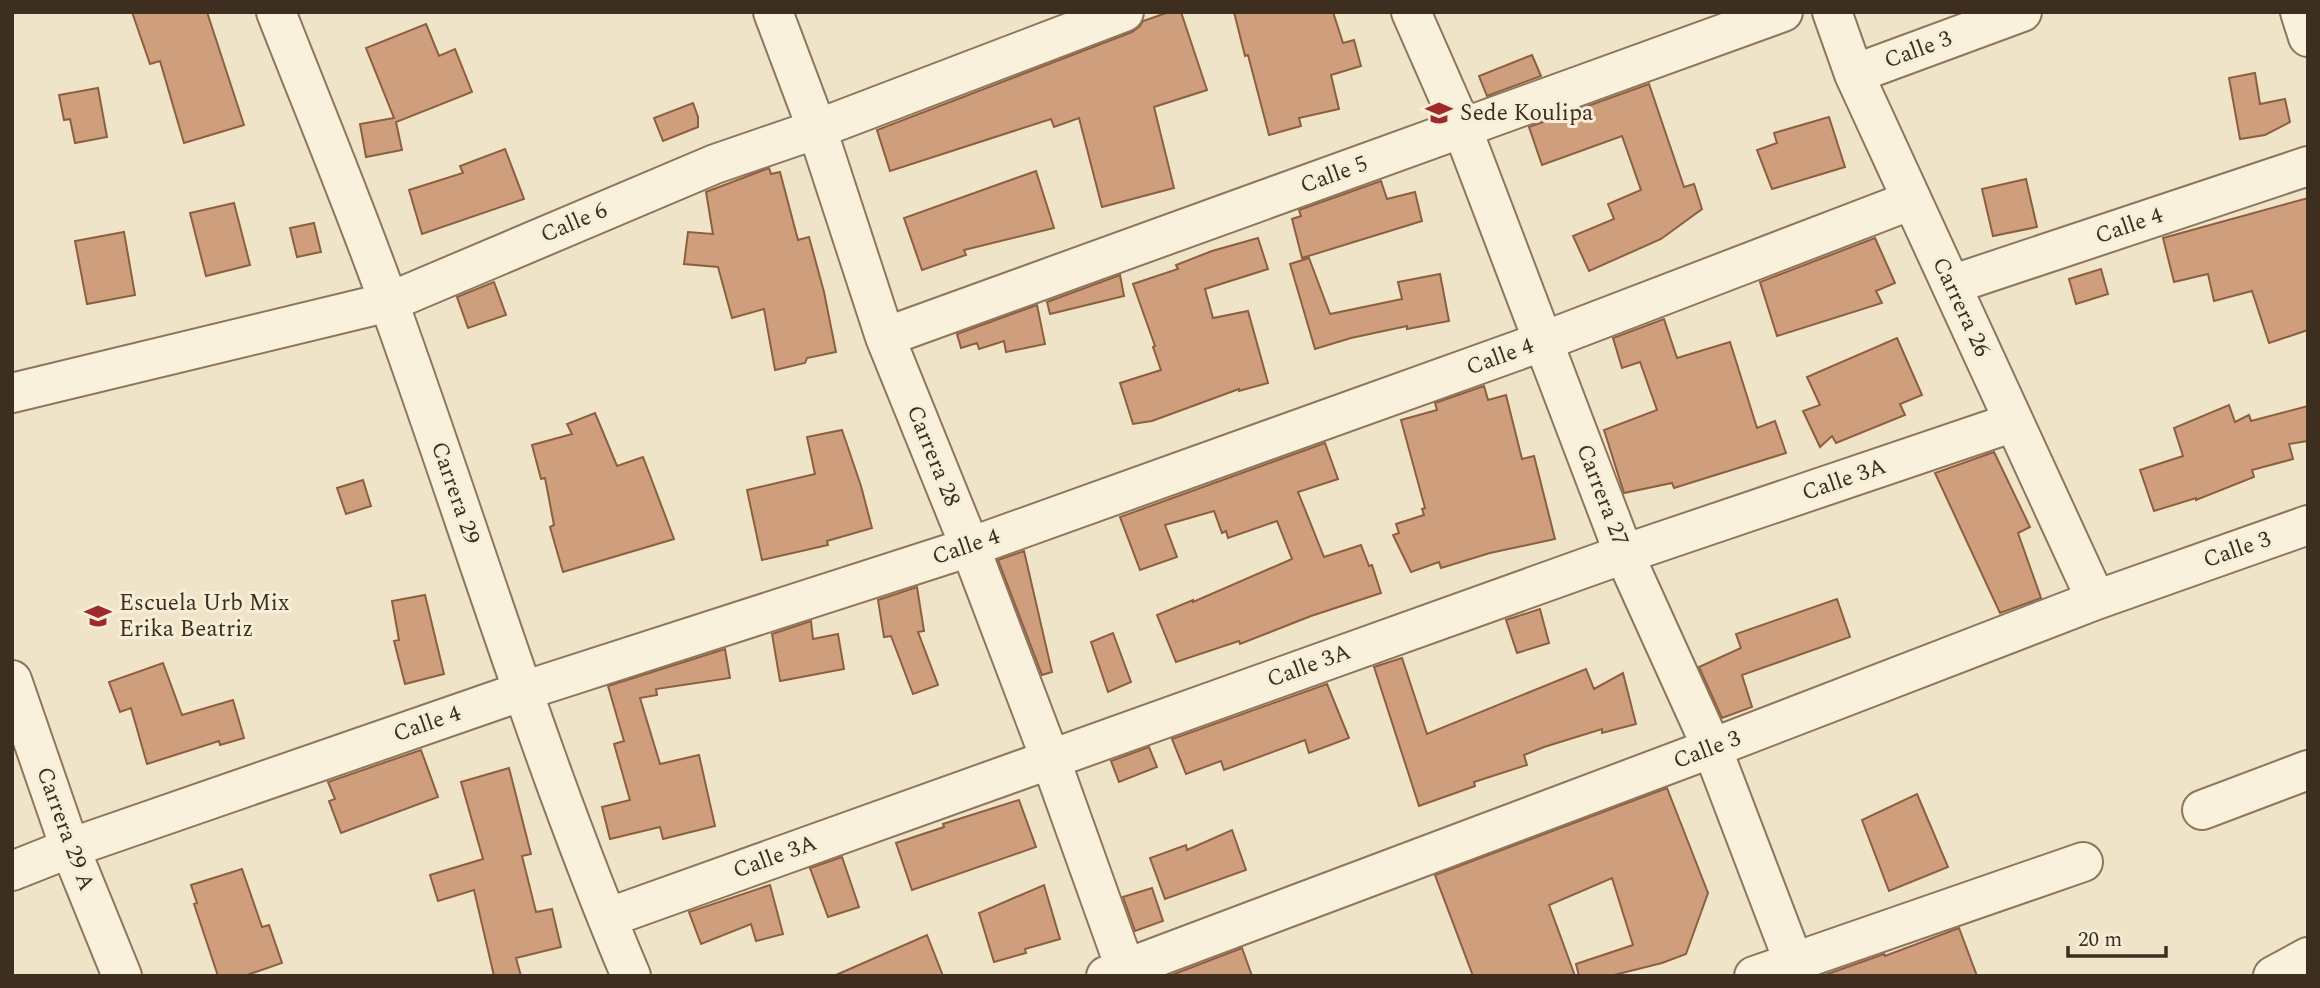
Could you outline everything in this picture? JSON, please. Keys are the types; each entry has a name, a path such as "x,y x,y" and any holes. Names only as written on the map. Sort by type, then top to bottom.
{"street":[{"name":"Carrera 29","path":"276,12 389,302 523,691 631,976"},
{"name":"Carrera 28","path":"772,12 817,129 885,337 970,547 1050,758 1120,974"},
{"name":"Calle 6","path":"12,393 389,302 715,164 817,129 1124,12"},
{"name":"Carrera 27","path":"1411,12 1462,128 1624,554 1712,748 1796,969"},
{"name":"Calle 5","path":"885,337 1783,12"},
{"name":"Carrera 26","path":"1832,12 1854,74 2096,600"},
{"name":"Calle 3","path":"1854,74 2022,12"},
{"path":"2301,12 2308,37"},
{"name":"Calle 4","path":"1951,285 2308,166"},
{"name":"Calle 4","path":"12,871 70,848 523,691 970,547 1544,341 1912,200"},
{"name":"Calle 3A","path":"607,918 1624,554 2014,422"},
{"name":"Calle 3","path":"1120,974 2096,600 2308,525"},
{"name":"Carrera 29 A","path":"12,680 70,848 122,976"},
{"path":"2202,810 2308,770"},
{"path":"1754,976 1796,969 2084,862"},
{"path":"2273,976 2308,957"}],"building":[{"path":"132,12 207,12 244,125 184,143 160,61 150,64"},
{"path":"1169,12 1181,12 1207,90 1154,107 1174,188 1102,207 1079,118 1054,127 1051,119 890,171 877,130 1132,32 1143,21"},
{"path":"1234,12 1333,12 1343,43 1354,40 1361,66 1331,75 1339,109 1299,118 1301,126 1269,135"},
{"path":"426,24 439,56 455,49 472,92 396,122 402,150 366,157 360,124 394,118 366,48"},
{"path":"1532,55 1541,76 1487,96 1479,76"},
{"path":"2255,73 2260,104 2285,99 2290,122 2265,135 2240,139 2229,78"},
{"path":"1649,84 1684,187 1694,184 1702,209 1661,239 1589,271 1573,236 1614,219 1608,204 1641,190 1622,136 1542,165 1529,127"},
{"path":"98,88 107,137 75,143 70,119 64,120 59,95"},
{"path":"693,103 698,127 663,141 654,118"},
{"path":"1829,117 1845,167 1772,189 1757,150 1777,143 1774,133"},
{"path":"505,149 524,199 422,234 409,190 463,173 460,166"},
{"path":"769,168 771,174 780,172 798,240 809,237 836,352 807,358 805,363 775,370 764,309 732,318 718,267 684,264 688,232 713,234 706,192"},
{"path":"1036,171 1054,228 964,250 966,255 922,270 904,218"},
{"path":"2026,179 2037,227 1993,236 1982,189"},
{"path":"1381,181 1387,199 1415,192 1422,221 1302,258 1292,219 1301,216 1299,210"},
{"path":"2308,198 2308,330 2269,343 2252,291 2214,301 2208,274 2174,282 2163,238"},
{"path":"234,203 250,265 206,276 190,213"},
{"path":"314,223 321,252 297,257 290,228"},
{"path":"124,232 135,295 87,304 75,241"},
{"path":"1258,238 1268,269 1205,289 1213,318 1248,311 1268,383 1239,389 1152,421 1133,424 1120,383 1161,370 1133,284 1178,269 1176,265 1212,251"},
{"path":"1875,238 1895,283 1876,291 1882,303 1777,336 1760,282"},
{"path":"1309,258 1330,314 1402,299 1398,282 1440,274 1449,321 1407,329 1407,326 1315,349 1290,264"},
{"path":"2101,269 2108,294 2076,304 2069,279"},
{"path":"1120,275 1124,296 1050,314 1047,302"},
{"path":"494,282 506,315 468,328 457,297"},
{"path":"1037,305 1045,344 1006,352 1004,341 979,349 977,343 961,348 957,334"},
{"path":"1664,319 1677,358 1730,342 1757,428 1775,421 1786,453 1674,488 1672,483 1624,493 1604,430 1657,410 1640,362 1622,368 1613,338"},
{"path":"1897,338 1922,395 1900,404 1905,415 1836,443 1832,436 1820,447 1803,411 1820,405 1807,377"},
{"path":"1484,386 1488,400 1506,395 1522,459 1534,456 1555,539 1490,553 1441,568 1439,562 1411,572 1393,535 1399,533 1396,524 1424,515 1422,509 1425,508 1401,420 1437,410 1435,403"},
{"path":"2229,405 2235,422 2249,415 2251,421 2308,406 2308,441 2289,444 2293,459 2252,470 2254,477 2196,500 2154,511 2140,470 2183,456 2174,428"},
{"path":"595,413 617,466 643,457 674,539 563,572 550,527 554,525 545,478 541,479 532,445 572,434 567,424"},
{"path":"842,430 872,528 827,541 828,545 762,560 747,490 815,474 807,437"},
{"path":"1325,443 1338,479 1298,492 1324,557 1361,545 1369,566 1372,565 1381,593 1311,616 1240,644 1239,641 1176,662 1157,615 1292,559 1277,521 1228,538 1226,531 1222,533 1214,511 1165,525 1177,557 1140,570 1120,517"},
{"path":"1994,452 2030,527 2018,533 2041,598 2000,613 1935,473"},
{"path":"363,480 371,506 346,514 337,488"},
{"path":"1024,551 1052,672 1042,675 998,560"},
{"path":"917,587 924,631 918,632 938,685 913,694 891,636 884,637 878,600"},
{"path":"425,595 444,674 405,684 394,641 399,640 392,601"},
{"path":"1837,599 1850,637 1742,675 1752,707 1722,718 1699,667 1741,648 1736,634"},
{"path":"1540,609 1549,643 1517,653 1506,620"},
{"path":"811,621 813,639 838,634 844,669 780,681 772,634"},
{"path":"1113,633 1131,682 1108,692 1091,642"},
{"path":"725,649 730,678 656,689 657,695 640,698 660,764 699,755 715,826 663,839 660,827 610,839 602,807 630,800 614,744 624,741 608,686"},
{"path":"1402,658 1427,734 1586,669 1594,689 1623,673 1636,724 1602,733 1602,729 1544,747 1524,755 1527,765 1474,782 1475,786 1419,806 1374,667"},
{"path":"163,663 182,715 233,700 244,738 220,745 219,741 147,764 131,708 120,712 109,682"},
{"path":"1327,684 1349,738 1309,753 1305,740 1224,770 1221,761 1186,774 1172,739"},
{"path":"1149,747 1157,767 1119,782 1111,761"},
{"path":"421,750 438,797 341,833 329,801 335,799 328,782"},
{"path":"509,768 531,854 522,856 536,912 552,909 561,947 516,958 521,976 494,976 474,890 438,901 430,875 483,859 461,782"},
{"path":"1667,788 1708,893 1686,954 1610,976 1579,976 1576,964 1633,945 1612,878 1549,905 1575,976 1473,976 1435,875"},
{"path":"1917,794 1948,867 1889,891 1862,820"},
{"path":"1019,800 1036,847 912,890 896,843 944,827 943,824"},
{"path":"1232,830 1246,870 1165,899 1150,858 1186,845 1187,850"},
{"path":"842,857 859,907 828,917 810,868"},
{"path":"242,869 262,927 269,925 282,963 244,976 218,976 194,904 197,903 191,885"},
{"path":"770,885 783,934 756,941 751,924 701,944 689,912"},
{"path":"1044,885 1060,939 994,962 979,913"},
{"path":"1152,888 1163,921 1135,931 1123,897"},
{"path":"1959,928 1977,976 1822,976 1884,954 1885,956"},
{"path":"927,935 943,976 836,975"},
{"path":"1242,948 1252,976 1169,976"}],"place":[{"name":"Sede Koulipa","path":"1439,113"},
{"name":"Escuela Urb Mix Erika Beatriz","path":"98,616"}]}
